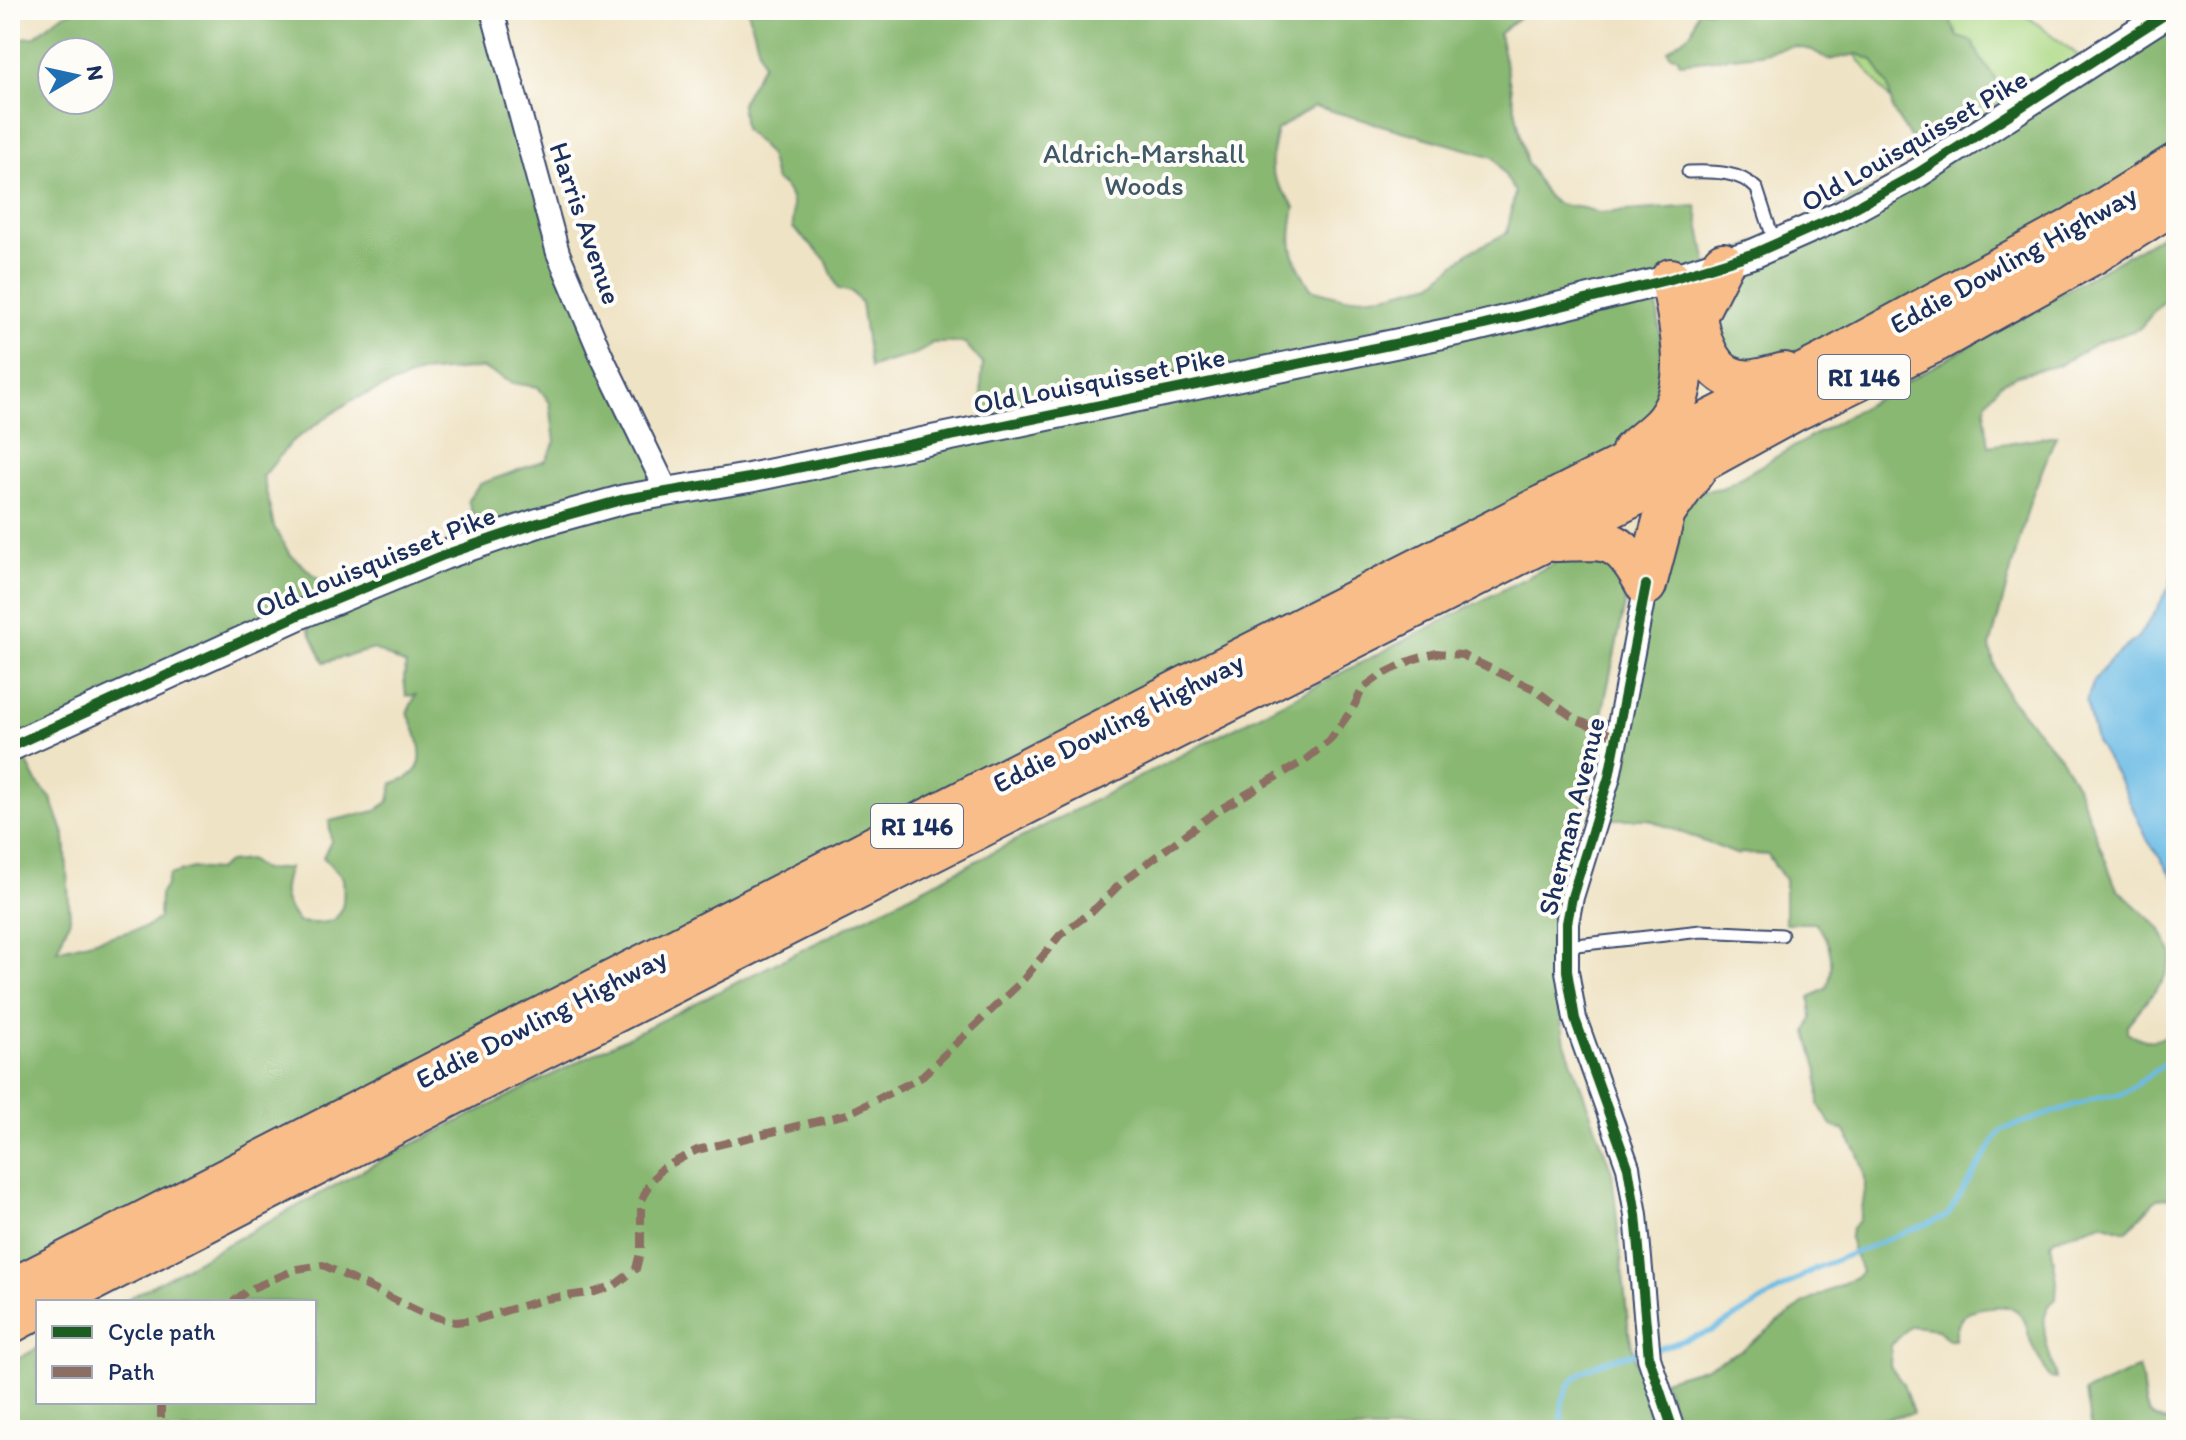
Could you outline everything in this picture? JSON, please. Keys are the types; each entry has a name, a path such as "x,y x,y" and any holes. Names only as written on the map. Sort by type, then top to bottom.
{"highway":[{"name":"Eddie Dowling Highway","path":"10,1290 1216,671 1824,363 2071,229 2176,164"},
{"name":"Eddie Dowling Highway","path":"55,1300 477,1082 1937,341 2095,253 2176,202"},
{"path":"1694,272 1701,342 1718,370 1733,378 1751,381 1824,363"},
{"path":"1607,475 1662,424 1680,392 1694,272"},
{"path":"1646,585 1665,513 1701,462"},
{"path":"1546,541 1610,541 1633,561 1646,585"},
{"path":"10,1323 36,1309"}],"street":[{"name":"Harris Avenue","path":"492,10 558,253 602,357 667,491"},
{"name":"Old Louisquisset Pike","path":"10,747 301,614 444,555 538,523 667,491 749,478 951,434 1308,364 1547,310 1694,272 1775,245 1843,214 1918,173 2172,10"},
{"name":"Sherman Avenue","path":"1646,585 1609,777 1572,897 1567,946 1569,998 1628,1167 1636,1215 1649,1358 1673,1430"}],"lane":[{"path":"1688,172 1710,171 1737,176 1751,183 1757,189 1775,245"},
{"path":"1567,946 1701,931 1782,935"}],"green space":[{"name":"Aldrich-Marshall Woods","path":"75,10 530,10 494,25 520,133 663,482 985,426 981,385 983,364 965,343 932,343 917,353 870,368 861,303 852,292 838,289 826,260 793,228 793,207 786,189 775,180 769,154 744,129 741,103 763,64 748,10 1528,10 1499,34 1527,164 1544,192 1559,204 1598,213 1696,206 1707,265 1928,164 1893,111 1888,86 1873,60 1858,54 1829,60 1812,50 1792,46 1759,54 1680,63 1677,56 1670,55 1668,50 1692,31 1698,10 1945,10 1958,37 1973,42 1980,58 2017,107 2176,10 2176,164 1876,334 1738,377 1656,296 1667,389 1639,439 10,1279 10,39 34,37 59,17","holes":["1314,106 1494,157 1515,192 1507,233 1469,252 1433,283 1385,295 1344,298 1311,289 1292,250 1295,207 1275,179 1272,156 1277,130","483,368 512,383 538,387 550,403 555,442 546,460 480,484 468,500 481,540 363,581 327,587 289,553 274,527 263,477 291,442 352,400 420,373","302,616 324,662 374,649 406,665 406,696 416,695 407,713 420,750 419,764 414,773 393,783 389,801 376,811 329,821 331,842 323,857 343,878 343,903 337,917 322,923 298,922 284,896 289,868 263,870 249,860 228,862 217,870 193,868 169,875 160,894 159,918 147,927 57,950 70,919 65,837 51,798 38,784 24,757 28,755 33,740"]},
{"path":"1821,10 2019,10 2079,56 1928,149"},
{"path":"2176,227 2176,287 2139,329 2099,342 2059,365 2017,375 1999,385 1986,403 1985,417 1989,446 2056,435 2030,501 1990,647 1995,668 2009,697 2061,758 2076,784 2116,887 2160,928 2173,955 2163,981 2127,1025 2127,1032 2140,1039 2152,1040 2176,1030 2176,1197 2157,1199 2126,1231 2102,1223 2054,1239 2051,1243 2057,1281 2056,1299 2049,1306 2044,1325 2056,1379 2049,1378 2021,1315 2005,1307 1989,1307 1963,1316 1955,1340 1948,1340 1938,1329 1911,1326 1891,1345 1890,1366 1903,1384 1913,1413 1883,1419 1873,1430 1681,1430 1663,1380 1707,1367 1742,1350 1804,1303 1861,1272 1853,1252 1850,1232 1859,1221 1865,1184 1862,1164 1852,1143 1844,1130 1832,1126 1819,1105 1818,1071 1807,1032 1812,1018 1810,997 1827,988 1829,980 1831,962 1828,945 1815,923 1785,923 1785,880 1768,855 1738,855 1648,819 1595,819 1672,496 1722,488"},
{"path":"1576,552 1598,557 1622,578 1625,604 1562,885 1552,969 1565,1043 1612,1172 1629,1332 1655,1430 10,1430 10,1363 36,1349 36,1404 316,1404 316,1300 126,1300 387,1157 840,931"},
{"path":"2139,1368 2148,1412 2163,1421 2176,1422 2176,1430 2091,1430 2085,1392"}],"water":[{"path":"2176,569 2176,881 2148,841 2122,785 2096,741 2086,702 2093,683 2107,663 2138,637 2154,614"}],"waterway":[{"path":"1654,1350 1712,1331 1816,1268 1947,1216 2001,1130 2098,1097 2123,1094 2176,1055"},
{"path":"1563,1430 1561,1412 1570,1384 1590,1367 1636,1353"}],"marked path":[{"path":"236,1300 248,1290 297,1269 323,1265 424,1314 455,1322 475,1320 545,1299 595,1292 615,1285 636,1269 641,1249 641,1203 648,1186 661,1169 697,1150 847,1114 920,1078 1023,980 1060,935 1096,908 1122,882 1217,811 1304,761 1329,741 1363,688 1412,660 1436,653 1462,655 1534,689 1575,719 1617,737"},
{"path":"161,1404 161,1430"}],"cycle path":[{"path":"10,747 301,614 444,555 538,523 625,499 749,478 1476,327 1671,279 1755,253 1843,214 1918,173 2172,10"},
{"path":"1646,585 1609,777 1572,897 1567,923 1567,971 1575,1019 1628,1167 1636,1215 1649,1358 1673,1430"}]}
